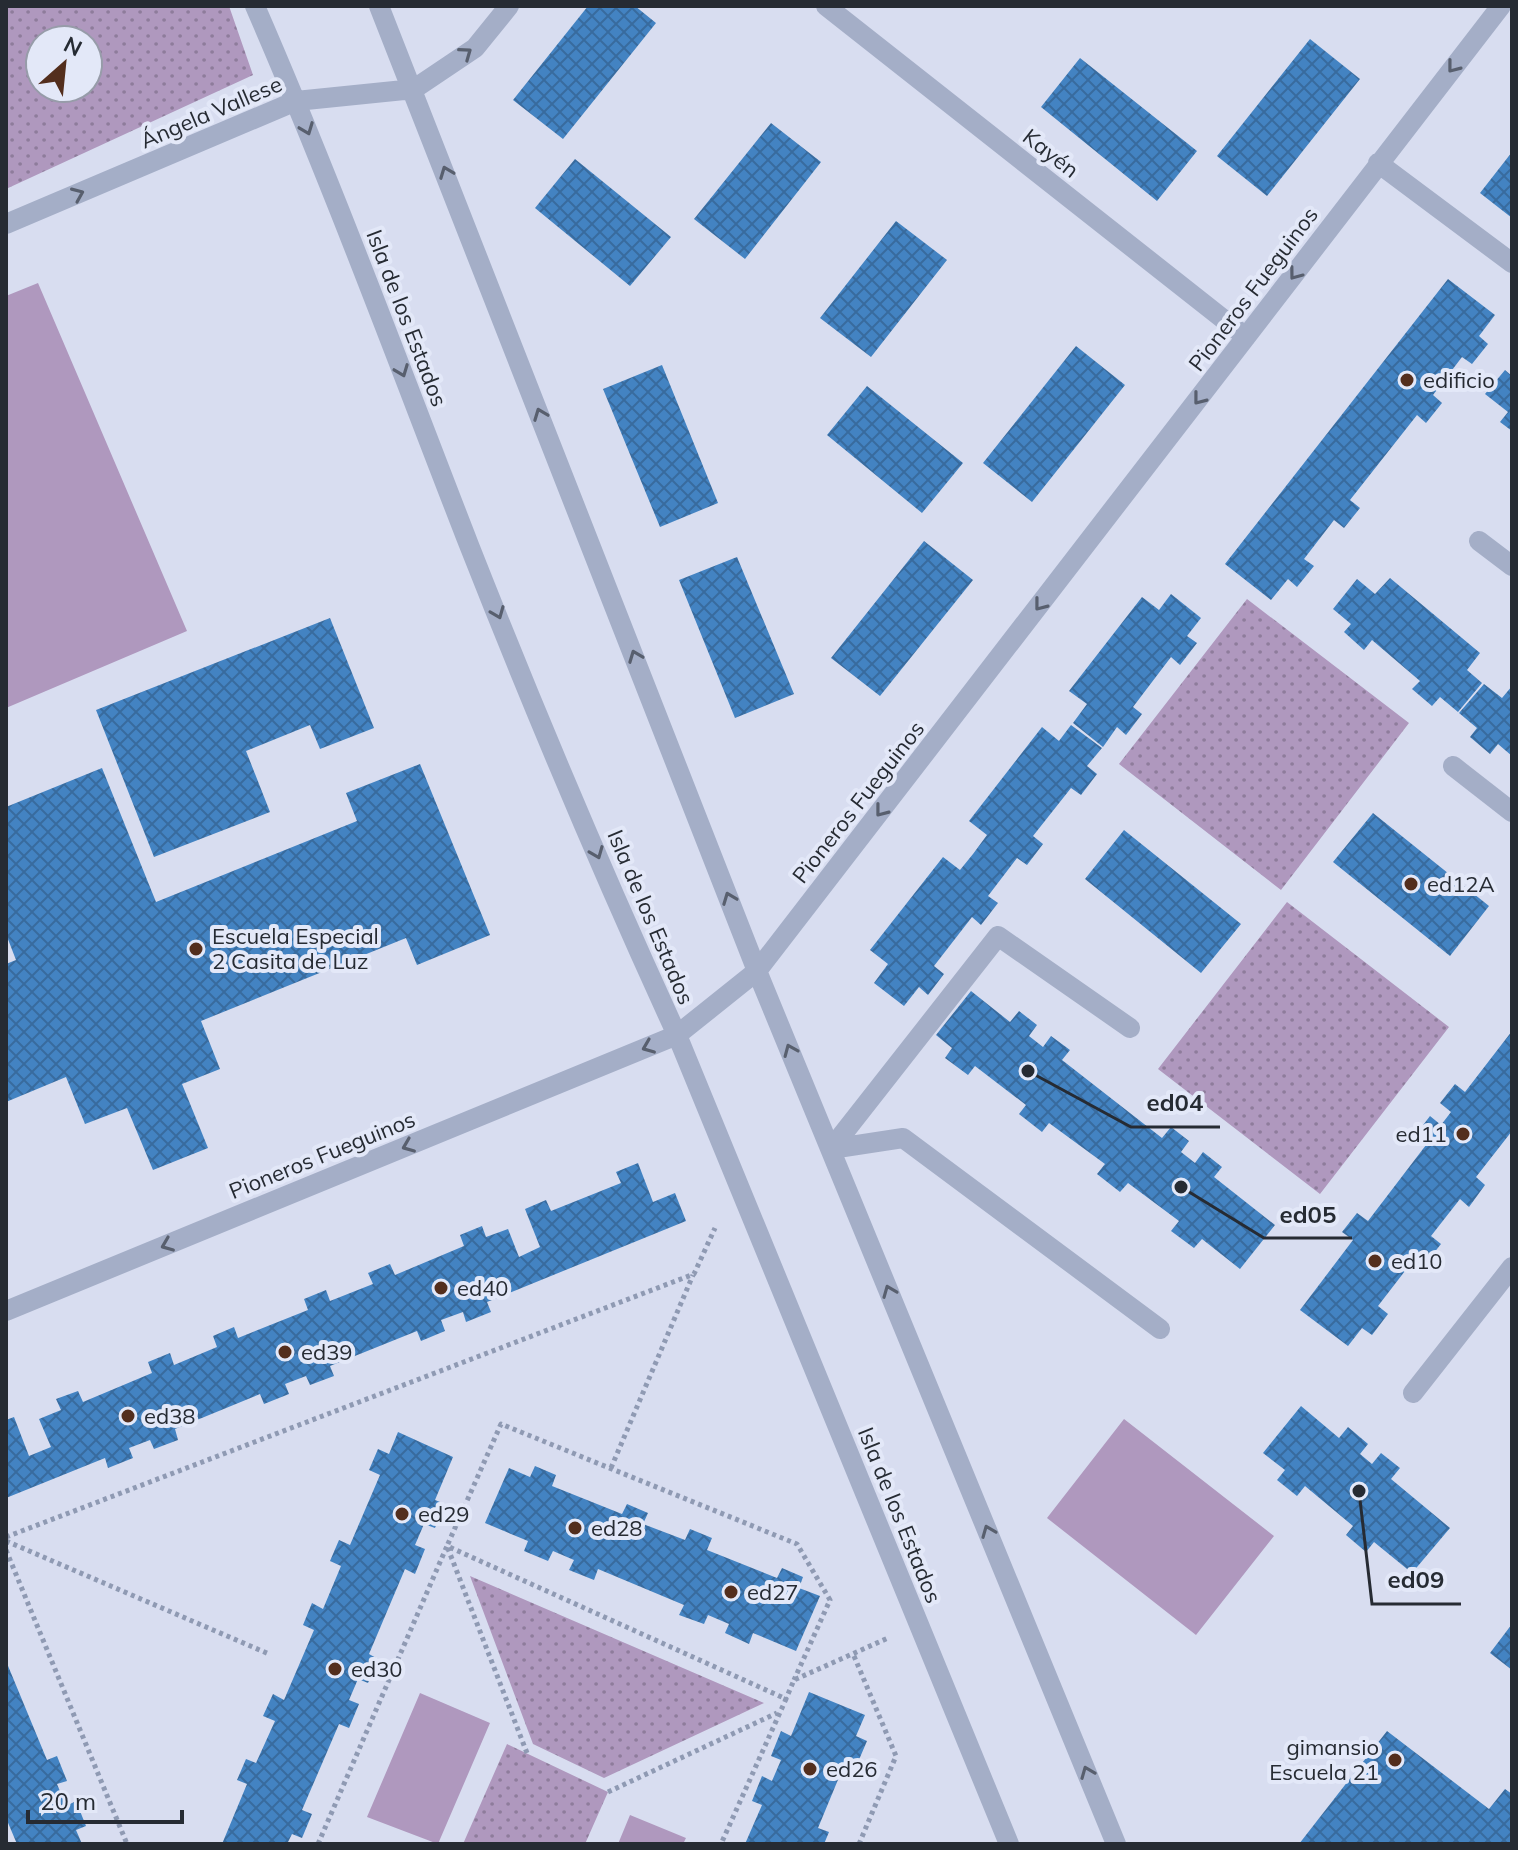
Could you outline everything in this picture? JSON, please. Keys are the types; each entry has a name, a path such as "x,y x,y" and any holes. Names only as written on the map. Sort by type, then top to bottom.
{"street":[{"name":"Isla de los Estados","path":"255,6 296,101 477,563 632,938 677,1035 1009,1844"},
{"path":"379,6 757,971 1116,1844"},
{"name":"Ángela Vallese","path":"6,224 296,101 414,89 475,48 509,6"},
{"name":"Kayén","path":"826,6 1246,337"},
{"name":"Pioneros Fueguinos","path":"6,1311 677,1035 757,971 1501,6"},
{"path":"1378,163 1512,263"},
{"path":"1479,541 1512,566"},
{"path":"1453,766 1512,812"},
{"path":"831,1149 998,936 1130,1028"},
{"path":"831,1149 903,1138 1160,1329"},
{"path":"1413,1393 1512,1267"}],"path":[{"path":"611,1468 737,1181"},
{"path":"6,1539 694,1274"},
{"path":"318,1844 501,1424 797,1544 830,1600 721,1844"},
{"path":"6,1539 269,1654"},
{"path":"447,1546 786,1699"},
{"path":"447,1546 527,1753"},
{"path":"6,1550 127,1844"},
{"path":"794,1680 854,1656 918,1623"},
{"path":"854,1656 896,1756 859,1844"},
{"path":"608,1792 774,1717 786,1699"}],"shaded area":[{"path":"6,6 229,6 253,75 6,189"},
{"path":"38,283 187,631 6,708 6,296"},
{"path":"1247,599 1409,723 1281,890 1119,764"},
{"path":"1287,902 1449,1027 1320,1194 1158,1069"},
{"path":"1124,1419 1274,1536 1196,1635 1047,1518"},
{"path":"470,1576 764,1703 604,1778 533,1744"},
{"path":"420,1693 490,1723 438,1844 367,1817"},
{"path":"507,1744 608,1792 585,1844 463,1844"},
{"path":"630,1815 686,1838 683,1844 618,1844"}],"building":[{"path":"588,6 635,6 656,23 563,139 513,100"},
{"path":"1310,39 1360,79 1267,196 1217,156"},
{"path":"1080,58 1197,151 1157,201 1041,107"},
{"path":"771,123 821,162 745,259 694,219"},
{"path":"1512,152 1512,218 1480,193"},
{"path":"575,159 671,237 630,286 535,208"},
{"path":"896,221 947,260 871,357 820,318"},
{"path":"1448,279 1495,315 1479,336 1488,344 1472,364 1462,357 1433,395 1442,403 1426,423 1417,415 1350,500 1360,508 1344,528 1334,520 1304,559 1314,566 1297,587 1288,579 1271,600 1225,564"},
{"path":"1076,346 1125,385 1032,502 983,463"},
{"path":"662,365 718,503 660,527 603,389"},
{"name":"edificio","path":"1505,370 1512,376 1512,431 1500,422 1508,412 1485,394"},
{"path":"867,386 963,463 922,513 827,435"},
{"path":"924,541 973,580 880,696 831,658"},
{"path":"737,557 794,694 735,718 679,580"},
{"path":"1390,578 1480,653 1467,670 1482,683 1458,712 1440,697 1432,706 1412,689 1420,681 1372,640 1364,650 1344,632 1351,624 1333,609 1357,579 1375,594"},
{"path":"1171,594 1201,618 1187,636 1197,643 1180,665 1171,657 1133,707 1142,714 1126,735 1117,727 1103,747 1073,723 1087,704 1069,691 1142,597 1159,610"},
{"path":"330,618 374,728 320,749 310,725 246,751 270,812 154,857 96,710"},
{"path":"1484,684 1502,698 1512,686 1512,756 1498,744 1490,754 1470,737 1477,728 1459,713"},
{"path":"1071,725 1102,748 1087,766 1097,774 1081,795 1071,788 1033,836 1043,844 1027,865 1017,858 988,896 998,903 981,925 972,917 934,966 944,974 928,995 919,987 904,1006 874,983 888,964 870,950 943,857 960,870 973,854 987,835 969,821 1042,727 1059,741"},
{"name":"Escuela Especial 2 Casita de Luz","path":"420,764 490,935 417,965 406,938 201,1021 220,1069 182,1084 208,1148 153,1170 127,1108 85,1124 66,1077 6,1102 6,964 16,960 6,934 6,807 102,768 156,902 357,821 346,793"},
{"name":"ed12A","path":"1373,813 1489,906 1450,956 1333,862"},
{"path":"1124,830 1241,924 1201,973 1085,879"},
{"path":"971,991 1010,1022 1019,1011 1037,1025 1029,1036 1043,1047 1051,1036 1070,1050 1062,1060 1162,1138 1171,1127 1189,1141 1181,1152 1195,1163 1203,1152 1222,1167 1214,1177 1275,1225 1240,1269 1202,1239 1194,1248 1171,1231 1179,1221 1128,1183 1120,1192 1097,1174 1105,1164 1049,1123 1042,1132 1019,1114 1026,1105 975,1066 968,1075 945,1058 952,1048 936,1035"},
{"path":"1512,1031 1512,1131 1476,1177 1485,1185 1469,1207 1460,1199 1431,1236 1441,1244 1425,1264 1415,1258 1378,1306 1388,1314 1372,1335 1362,1328 1348,1346 1300,1310 1353,1240 1342,1232 1357,1213 1368,1221 1426,1145 1414,1137 1430,1116 1441,1125 1451,1112 1440,1103 1455,1084 1465,1092"},
{"path":"638,1163 653,1202 675,1193 686,1221 487,1302 491,1312 466,1322 463,1312 441,1320 445,1331 421,1341 417,1331 330,1366 334,1376 310,1385 306,1376 285,1384 289,1394 264,1404 260,1394 175,1429 178,1440 154,1449 150,1440 129,1448 133,1458 108,1468 105,1458 6,1498 6,1420 14,1417 29,1456 51,1447 39,1419 61,1410 56,1399 78,1391 83,1402 152,1373 148,1362 170,1353 174,1365 217,1347 213,1336 234,1327 238,1338 308,1310 304,1299 326,1290 330,1301 373,1284 368,1273 390,1264 395,1275 464,1246 460,1235 482,1226 486,1237 508,1229 519,1257 540,1247 525,1209 546,1200 551,1211 621,1183 616,1172"},
{"path":"1301,1406 1339,1438 1348,1427 1368,1444 1360,1454 1372,1464 1381,1453 1400,1468 1391,1479 1450,1528 1412,1573 1374,1542 1366,1552 1346,1535 1353,1526 1305,1486 1297,1496 1277,1480 1285,1470 1263,1453"},
{"path":"398,1432 453,1457 435,1500 445,1504 435,1528 424,1524 415,1545 425,1549 415,1574 405,1569 369,1654 378,1659 368,1683 358,1679 349,1700 359,1704 349,1728 339,1724 302,1810 312,1814 302,1838 292,1834 287,1844 222,1844 247,1784 237,1780 246,1759 256,1763 275,1721 263,1716 273,1694 284,1700 314,1630 303,1625 312,1603 323,1609 341,1566 330,1561 339,1540 350,1545 380,1475 369,1470 378,1449 389,1454"},
{"path":"535,1466 556,1475 552,1486 622,1514 627,1504 648,1513 643,1524 685,1540 690,1529 712,1538 707,1550 777,1578 782,1568 803,1577 799,1588 820,1596 796,1651 753,1633 749,1644 725,1633 729,1624 708,1615 704,1624 679,1615 684,1605 598,1569 594,1580 569,1570 574,1560 553,1551 548,1561 524,1551 528,1541 485,1523 509,1468 530,1477"},
{"path":"1512,1624 1512,1670 1490,1653"},
{"path":"6,1661 47,1760 57,1756 67,1781 57,1784 66,1806 76,1801 86,1826 76,1830 82,1844 17,1844 6,1818"},
{"name":"ed26","path":"809,1692 865,1715 856,1736 867,1741 858,1762 847,1758 818,1828 829,1832 824,1844 745,1844 762,1805 752,1801 762,1776 772,1781 781,1760 771,1756 781,1731 791,1736"},
{"name":"gimansio Escuela 21","path":"1387,1731 1489,1809 1505,1789 1512,1794 1512,1844 1299,1844"}],"place":[{"name":"edificio","path":"1407,380"},
{"name":"ed12A","path":"1411,884"},
{"name":"Escuela Especial 2 Casita de Luz","path":"196,949"},
{"name":"ed04","path":"1028,1071"},
{"name":"ed11","path":"1463,1134"},
{"name":"ed05","path":"1181,1187"},
{"name":"ed10","path":"1375,1261"},
{"name":"ed40","path":"441,1288"},
{"name":"ed39","path":"285,1352"},
{"name":"ed38","path":"128,1416"},
{"name":"ed09","path":"1359,1491"},
{"name":"ed29","path":"402,1514"},
{"name":"ed28","path":"575,1528"},
{"name":"ed27","path":"731,1592"},
{"name":"ed30","path":"335,1669"},
{"name":"gimansio Escuela 21","path":"1395,1760"},
{"name":"ed26","path":"810,1769"}]}
